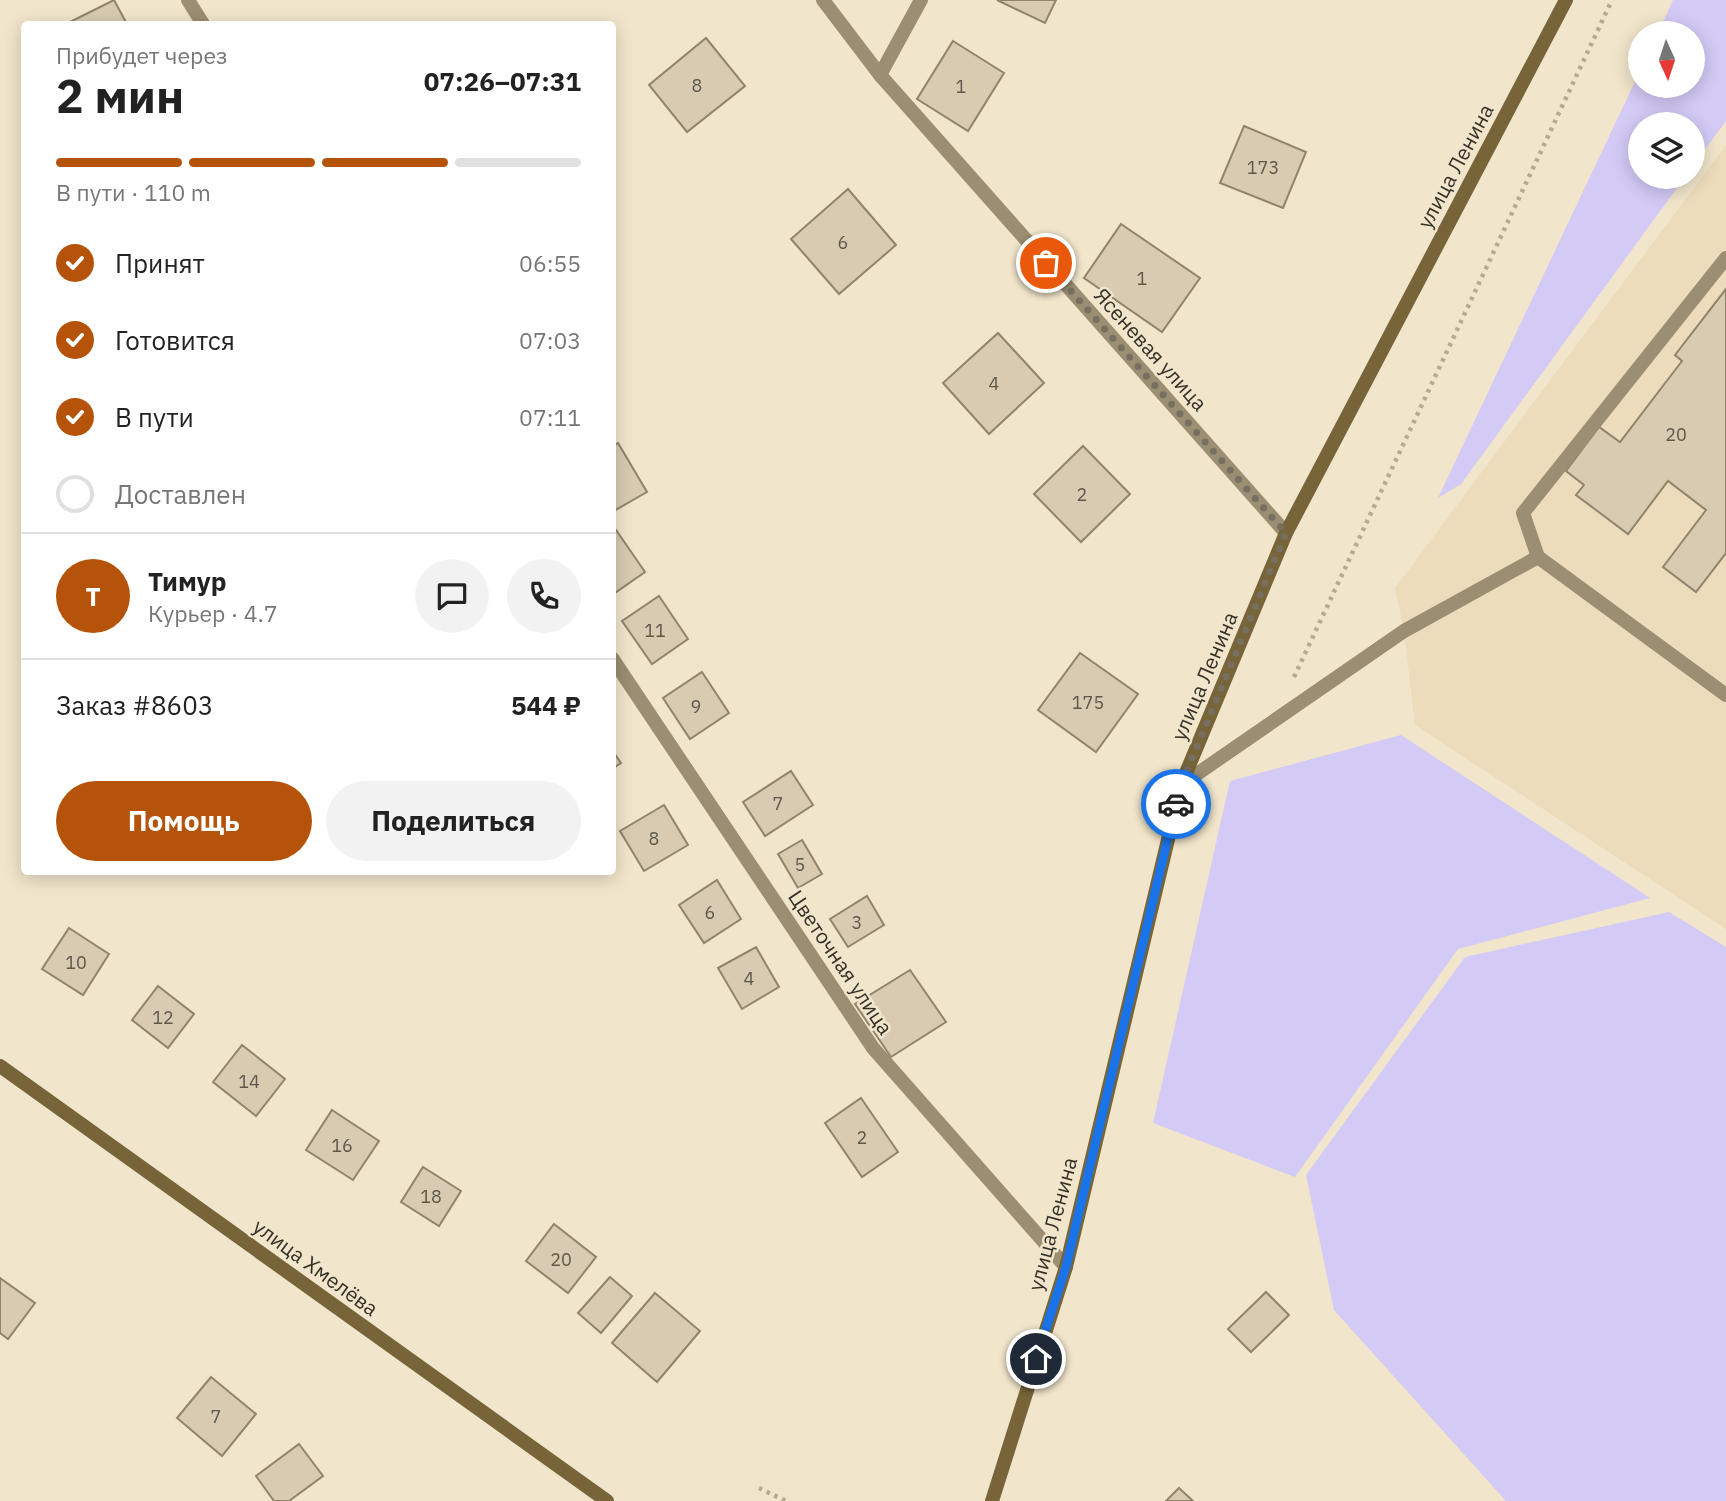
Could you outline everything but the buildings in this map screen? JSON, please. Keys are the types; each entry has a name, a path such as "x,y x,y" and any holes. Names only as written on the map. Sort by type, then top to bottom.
{"main road":[{"name":"улица Ленина","path":"992,1501 1066,1267 1181,785 1286,533 1566,0"},
{"name":"улица Хмелёва","path":"0,1066 607,1501"}],"street":[{"path":"188,0 201,21"},
{"name":"Ясеневая улица","path":"823,0 880,75 1286,533"},
{"path":"880,75 921,0"},
{"path":"1726,258 1523,513 1538,557 1726,695"},
{"path":"1181,785 1404,631 1538,557"},
{"name":"Цветочная улица","path":"616,664 873,1048 1066,1267"}],"path":[{"path":"1290,686 1612,0"},
{"path":"759,1488 786,1501"}],"shaded area":[{"path":"1673,0 1726,0 1726,121 1705,149 1705,112 1628,112 1628,189 1676,189 1461,484 1438,498 1628,96 1705,98 1705,21 1663,21"},
{"path":"1726,145 1726,929 1415,725 1404,631 1395,588 1693,189 1705,189 1705,173"},
{"path":"1401,735 1650,898 1458,949 1295,1177 1153,1123 1230,781"},
{"path":"1669,912 1726,947 1726,1501 1506,1501 1334,1310 1306,1175 1465,957"}],"way so far":[{"path":"1046,263 1286,533 1181,785 1176,804"}],"route":[{"path":"1036,1359 1066,1267 1176,804"}]}
